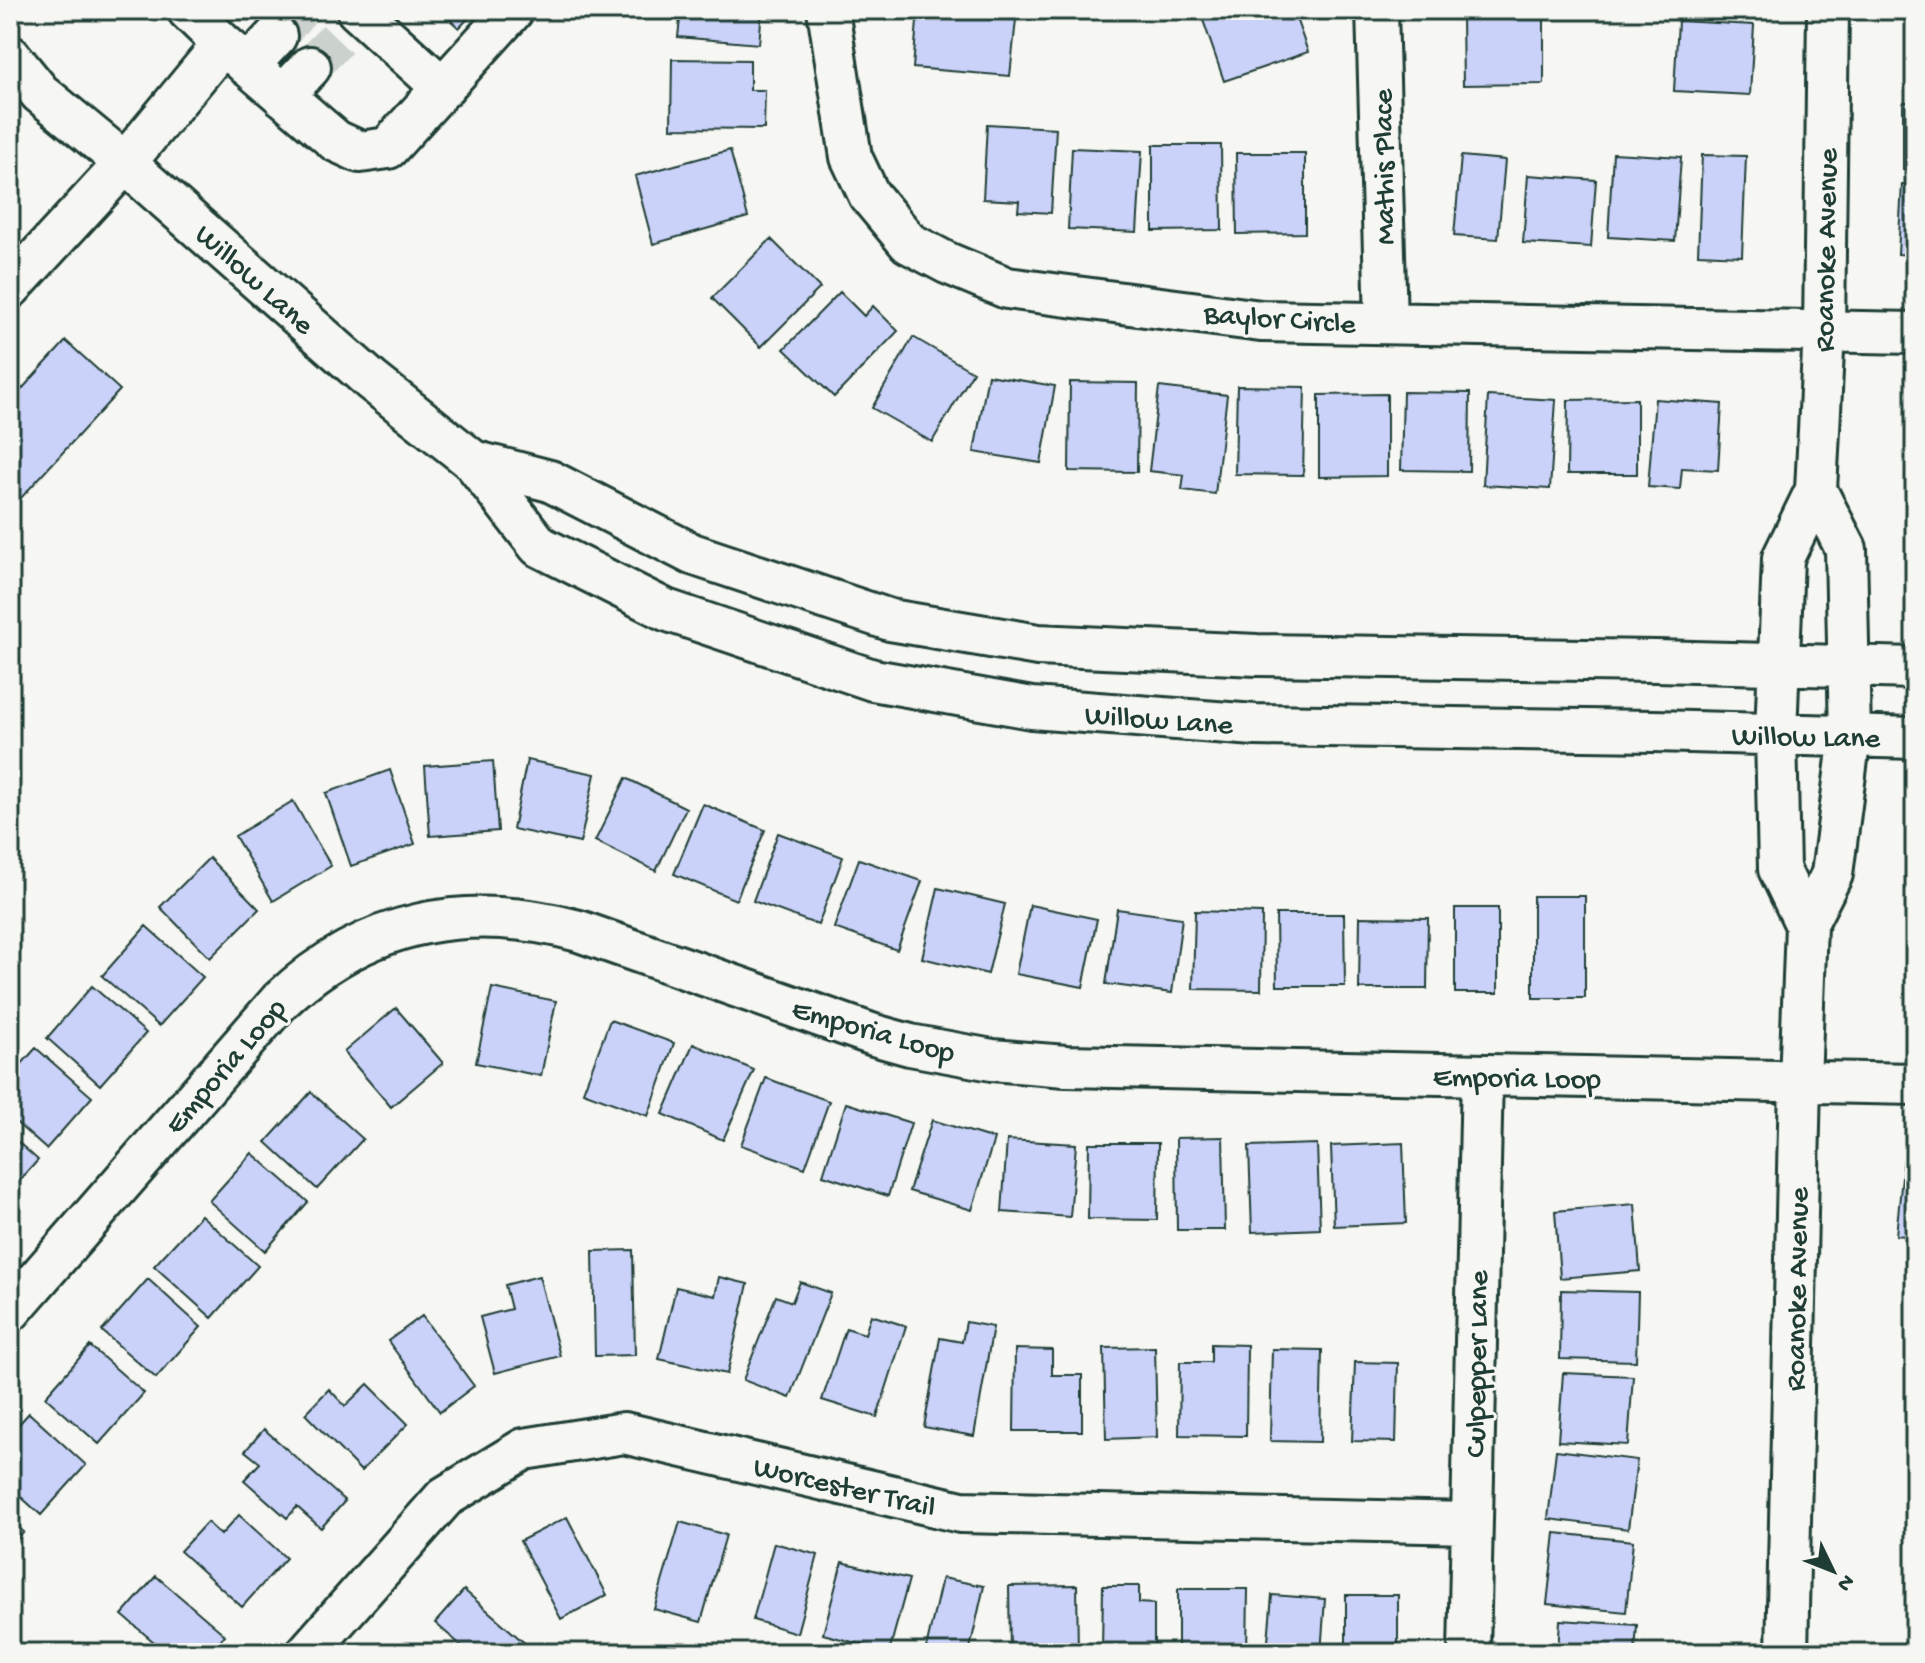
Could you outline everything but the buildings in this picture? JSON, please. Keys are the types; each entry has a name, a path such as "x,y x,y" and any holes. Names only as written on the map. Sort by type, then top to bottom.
{"street":[{"path":"221,33 283,96 336,141 360,152 388,148 513,10"},
{"name":"Baylor Circle","path":"828,10 851,157 869,195 909,243 1007,288 1261,321 1915,333"},
{"name":"Mathis Place","path":"1377,10 1386,323"},
{"name":"Roanoke Avenue","path":"1806,925 1779,869 1776,734 1783,558 1816,490 1824,331 1828,10"},
{"path":"283,96 341,32 443,88"},
{"path":"221,33 276,36"},
{"path":"10,288 125,163 221,33"},
{"name":"Willow Lane","path":"10,56 25,91 125,163 372,381 473,461 539,546 666,610 873,680 1032,708 1255,725 1915,738"},
{"name":"Willow Lane","path":"473,461 550,481 692,554 890,620 1038,645 1257,655 1915,668"},
{"name":"Roanoke Avenue","path":"1787,1653 1806,925 1832,874 1850,736 1846,549 1816,490"},
{"name":"Emporia Loop","path":"10,1311 301,980 366,941 439,920 509,917 553,924 874,1035 961,1056 1066,1066 1915,1084"},
{"name":"Culpepper Lane","path":"1469,1653 1482,1075"},
{"name":"Worcester Trail","path":"307,1653 445,1497 524,1449 624,1433 961,1512 1471,1523"}],"tunnel":[{"path":"276,36 299,10"},
{"path":"310,67 337,39"}]}
